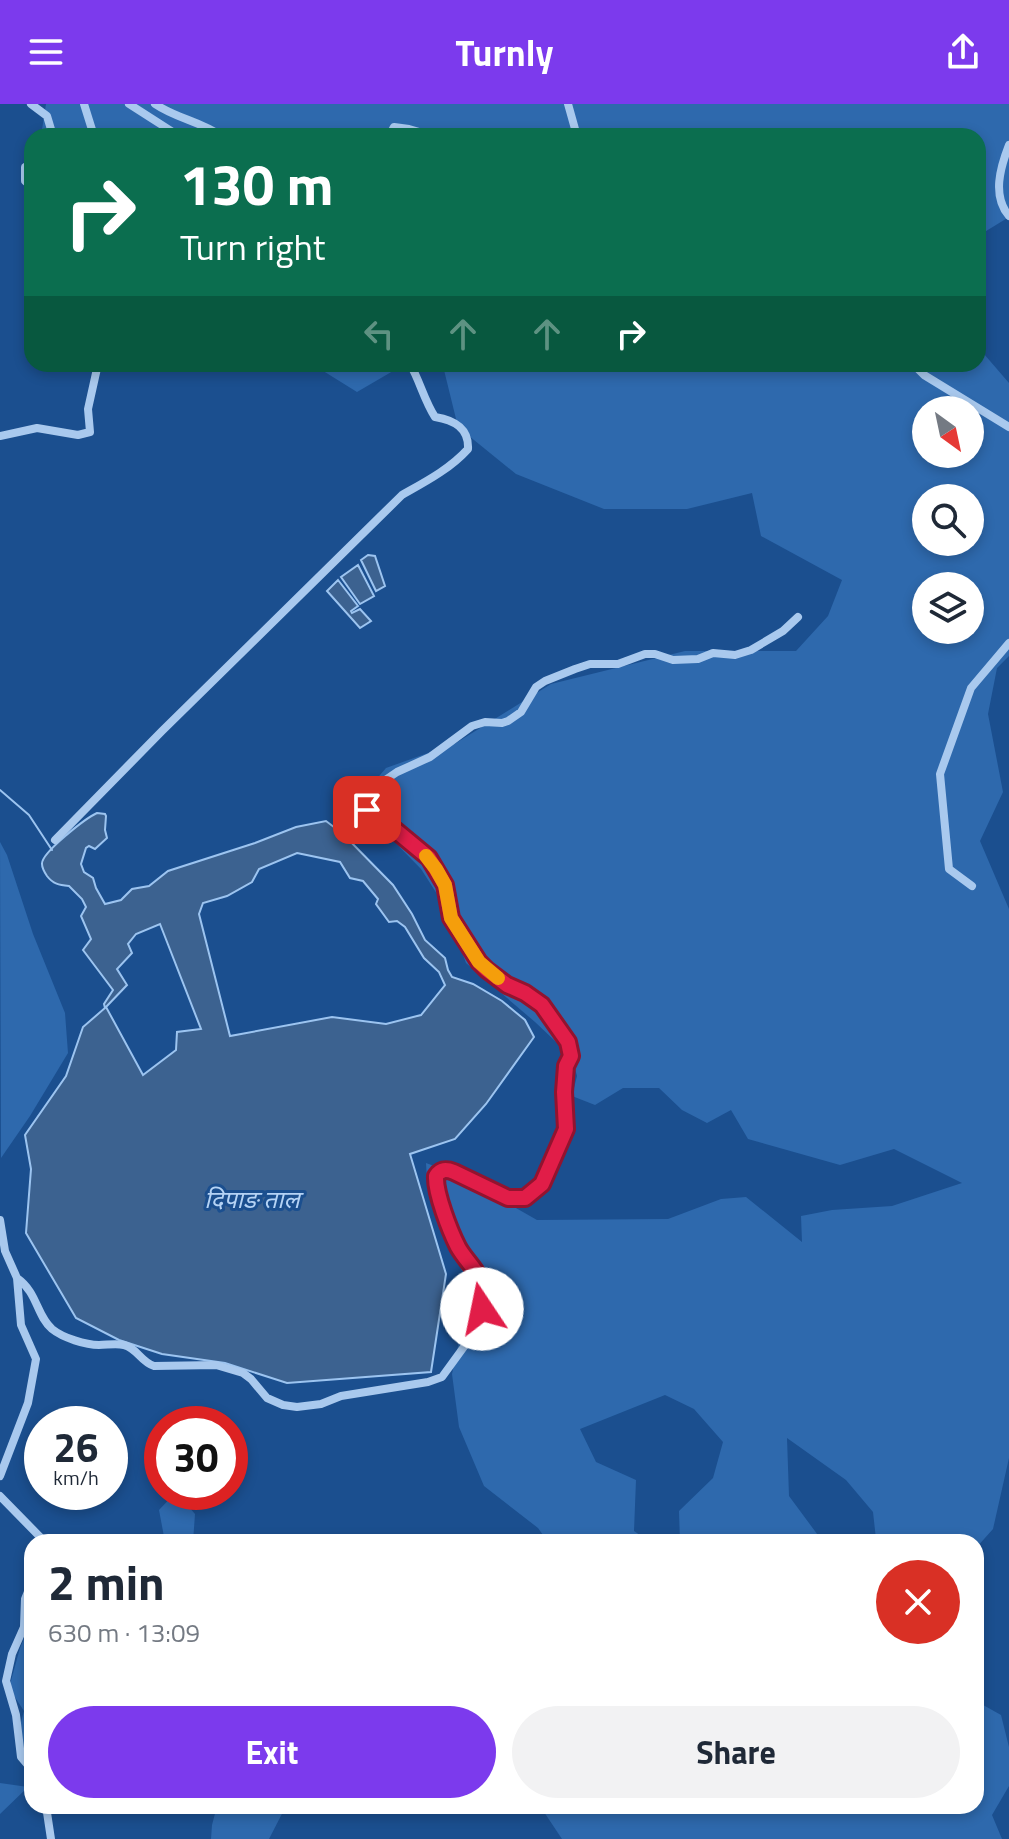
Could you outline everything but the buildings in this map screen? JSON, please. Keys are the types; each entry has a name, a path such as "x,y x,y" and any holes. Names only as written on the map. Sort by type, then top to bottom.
{"street":[{"path":"31,104 47,116 51,128"},
{"path":"84,104 92,128"},
{"path":"129,104 166,128"},
{"path":"155,104 169,114 209,128"},
{"path":"568,104 575,128"},
{"path":"1009,145 999,174 999,201 1009,216"},
{"path":"0,436 37,428 78,435 90,432 88,409 96,372"},
{"path":"55,840 402,495 460,459 468,449 468,440 460,427 451,420 435,417 415,372"},
{"path":"921,372 1009,427"},
{"path":"17,1278 36,1299 39,1310 52,1329 72,1340 97,1345 126,1345 147,1364 154,1366 216,1365 243,1373 267,1398 283,1405 310,1406 341,1396 442,1377 466,1344 482,1309 483,1292 481,1281 459,1249 452,1232 435,1188 436,1176 446,1169 508,1198 525,1198 533,1193 542,1184 566,1129 564,1092 566,1066 571,1056 568,1042 542,1005 507,985 479,962 451,918 445,885 429,858 370,814 366,797 397,772 430,757 472,726 502,723 514,717 521,712 536,687 545,681 582,666 618,664 645,654 673,660 698,659 713,653 742,654 783,631 798,617"},
{"path":"972,886 949,869 940,774 971,688 1009,643"},
{"path":"0,1220 5,1251 17,1278 21,1325 36,1359 28,1403 0,1476"},
{"path":"0,1496 37,1534"},
{"path":"24,1627 12,1654 6,1681 24,1761"},
{"path":"47,1814 51,1839"}],"shaded area":[{"path":"46,104 1009,104 1009,217 986,231 986,128 42,128"},
{"path":"986,356 1009,383 1009,656 997,668 988,714 1003,792 980,841 1009,909 1009,1458 993,1529 984,1539 984,1534 875,1534 873,1512 846,1480 787,1438 789,1496 817,1534 680,1534 679,1511 713,1478 723,1442 694,1409 665,1395 580,1429 596,1462 636,1480 634,1531 638,1534 542,1534 484,1486 459,1427 452,1374 460,1337 465,1279 427,1180 426,1163 456,1174 537,1220 668,1219 721,1199 746,1197 802,1242 801,1216 832,1210 892,1206 962,1183 894,1149 840,1165 748,1139 731,1110 707,1123 682,1110 659,1088 623,1088 595,1105 572,1096 577,1076 572,1057 466,963 446,908 421,869 380,827 363,795 386,768 456,743 551,684 685,651 796,651 828,616 842,580 761,536 752,493 687,509 604,509 516,474 458,427 444,372 986,372"},
{"path":"325,372 391,372 357,392"},
{"path":"0,842 65,1013 68,1053 1,1158"},
{"path":"159,1510 192,1510 195,1514 194,1534 164,1534"},
{"path":"24,1639 24,1711 9,1688"},
{"path":"984,1705 1001,1715 1009,1747 1009,1786 992,1815 1002,1839 562,1839 545,1814 984,1814"},
{"path":"24,1711 24,1754 16,1741"},
{"path":"0,1783 24,1786 24,1791 0,1814"},
{"path":"215,1814 282,1814 269,1839 211,1839"}],"water":[{"path":"368,555 375,556 385,586 376,591 361,560"},
{"path":"358,565 374,596 360,604 341,577"},
{"path":"338,580 358,606 352,613 360,609 371,621 360,628 327,591"},
{"name":"दिपाङ ताल","path":"97,813 106,816 107,838 95,849 86,848 81,864 84,872 93,878 105,904 121,900 132,889 149,886 168,871 296,827 326,821 393,885 425,940 445,958 452,977 473,984 502,1001 525,1020 534,1037 486,1104 455,1139 410,1154 446,1274 431,1372 287,1383 225,1363 162,1354 119,1340 76,1318 26,1233 31,1169 25,1135 66,1076 83,1027 105,1008 104,1004 113,990 83,950 91,939 81,916 86,907 82,899 69,886 52,881 42,866 56,844","holes":["297,853 340,862 350,878 363,881 378,899 376,904 389,922 397,921 405,927 424,958 439,972 445,985 421,1015 386,1024 332,1017 230,1036 199,914 203,903 227,896 252,882 259,869","160,924 201,1029 177,1032 176,1050 143,1075 106,1007 127,985 117,969 132,953 128,944 136,934"]}],"waterway":[{"path":"0,790 29,815 52,850"}],"slow traffic":[{"path":"426,856 445,885 451,918 479,962 498,978"}],"route":[{"path":"367,810 429,858 445,885 451,918 479,962 507,985 542,1005 568,1042 571,1056 566,1066 564,1092 566,1129 542,1184 525,1198 517,1199 508,1198 446,1169 436,1176 435,1188 459,1249 481,1281 482,1309"}]}
